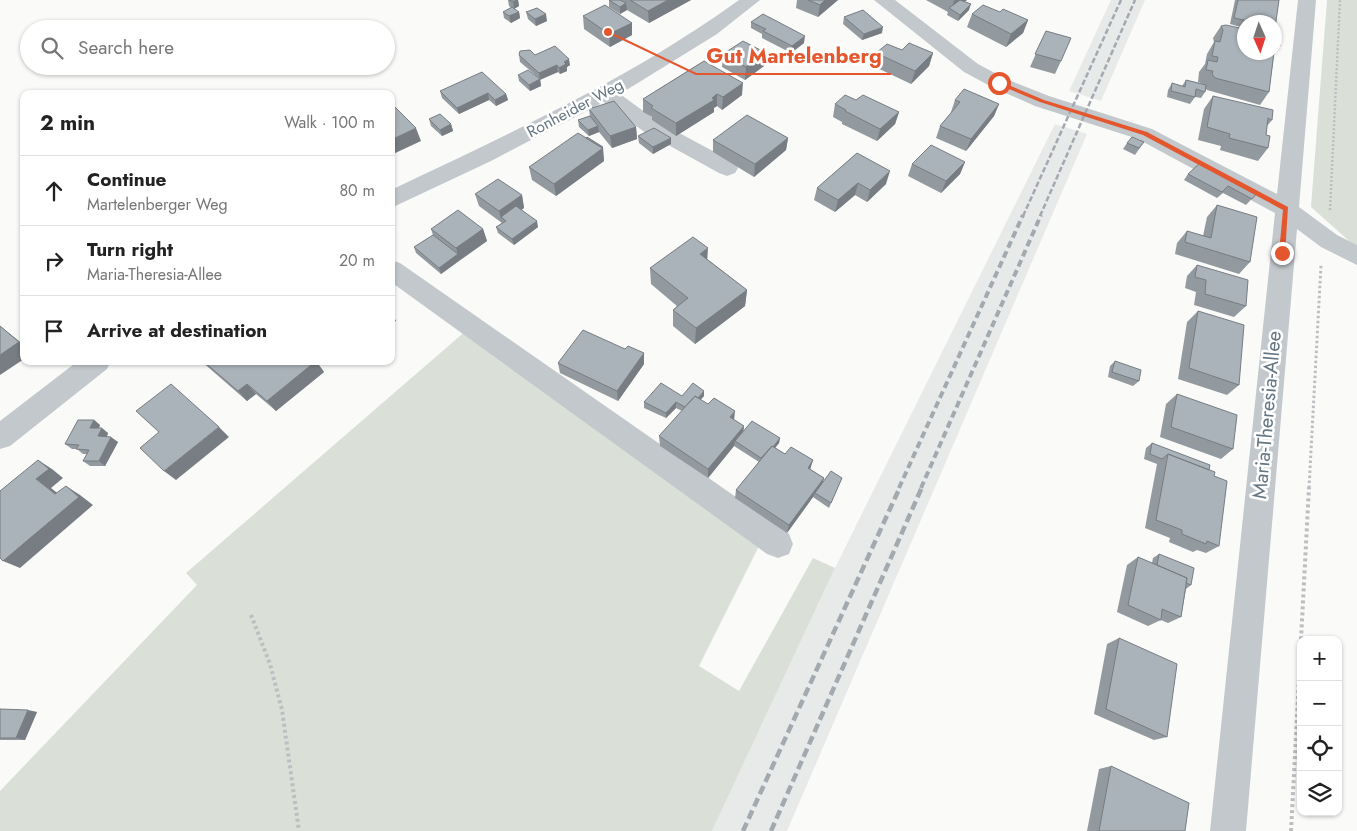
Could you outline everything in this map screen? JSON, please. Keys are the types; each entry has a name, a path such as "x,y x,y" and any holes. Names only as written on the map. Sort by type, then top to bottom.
{"street":[{"name":"Ronheider Weg","path":"395,198 605,93 725,20 751,0"},
{"path":"883,0 971,68 999,83 1042,101 1145,134 1286,209 1329,241 1357,256"},
{"name":"Maria-Theresia-Allee","path":"1228,831 1307,0"},
{"path":"605,93 650,126 727,168"},
{"path":"395,272 778,544"},
{"path":"0,437 93,365"}],"path":[{"path":"1291,831 1319,270 1329,241 1340,0"},
{"path":"251,615 270,664 282,710 299,831"}],"shaded area":[{"path":"1111,0 1145,0 1101,101 1069,91"},
{"path":"1327,0 1357,0 1357,248 1311,207"},
{"path":"1055,124 1087,134 787,831 712,831 835,568"},
{"path":"468,329 768,528 699,666 739,691 813,558 835,568 712,831 0,831 0,791 197,585 186,573"}],"building":[{"path":"609,0 620,0 626,3 620,7"},
{"path":"630,0 668,0 648,11"},
{"path":"808,0 825,0 820,5"},
{"path":"960,0 971,4 960,15 949,8"},
{"path":"1238,0 1279,0 1277,15 1237,15 1237,19 1234,18"},
{"path":"605,5 632,23 609,34 583,16"},
{"path":"983,5 1000,12 1003,9 1028,20 1011,34 972,14"},
{"path":"512,7 519,12 509,16 503,12"},
{"path":"537,8 546,14 535,19 526,12"},
{"path":"863,10 883,27 864,34 844,17"},
{"path":"763,14 805,36 792,46 763,31 766,29 751,22"},
{"path":"1221,26 1237,27 1237,60 1273,60 1269,92 1215,78 1212,74 1213,71 1206,70 1208,60 1217,62 1218,57 1212,56 1215,41 1220,42 1223,30"},
{"path":"1046,31 1071,38 1061,61 1035,54"},
{"path":"743,41 766,53 746,67 723,54"},
{"path":"909,43 933,53 915,71 876,53 887,44 902,50"},
{"path":"555,46 569,59 564,62 566,64 559,68 557,65 539,73 519,55 520,51 530,50 535,55"},
{"path":"704,61 743,83 723,97 717,94 712,98 714,100 676,123 651,108 653,106 643,99"},
{"path":"528,70 540,79 529,85 518,75"},
{"path":"482,72 506,94 495,100 488,93 457,108 440,91"},
{"path":"1186,80 1206,85 1205,92 1196,89 1195,97 1171,91 1172,83 1185,87"},
{"path":"964,89 999,104 971,139 940,126 960,102 955,100"},
{"path":"845,95 856,100 863,95 899,112 880,129 835,104"},
{"path":"1213,96 1273,110 1272,120 1268,118 1266,135 1270,136 1268,148 1229,138 1230,134 1207,127"},
{"path":"614,101 636,127 610,136 589,109"},
{"path":"395,107 416,128 395,138"},
{"path":"440,114 451,124 440,130 429,119"},
{"path":"747,115 788,138 755,164 713,140"},
{"path":"590,116 598,126 588,130 578,120"},
{"path":"654,128 671,138 653,147 638,136"},
{"path":"578,133 603,148 554,184 529,167"},
{"path":"587,137 603,147 586,138"},
{"path":"1132,137 1144,142 1139,148 1127,143"},
{"path":"931,145 965,162 946,181 912,164"},
{"path":"857,153 890,171 870,190 858,183 838,200 817,188"},
{"path":"1201,162 1258,192 1252,199 1228,186 1222,192 1188,174"},
{"path":"498,179 522,195 499,211 475,194"},
{"path":"1217,205 1257,217 1250,262 1185,242 1187,231 1211,238"},
{"path":"516,206 537,221 512,239 496,227 506,221 501,217"},
{"path":"458,210 483,229 456,248 431,229"},
{"path":"433,235 458,254 439,268 414,247"},
{"path":"693,237 708,248 700,254 747,290 696,328 673,310 688,298 650,268"},
{"path":"1197,265 1248,280 1246,306 1205,294 1206,280 1195,277"},
{"path":"1198,311 1244,325 1239,385 1189,368"},
{"path":"0,326 19,342 0,355"},
{"path":"583,330 625,349 628,346 644,353 617,391 558,363"},
{"path":"1115,361 1141,370 1139,381 1112,372"},
{"path":"208,365 311,365 267,401 247,384 238,391"},
{"path":"661,383 682,396 693,383 704,391 698,398 695,396 685,407 676,402 666,413 644,402"},
{"path":"171,384 219,427 164,471 140,448 159,432 136,411"},
{"path":"1177,394 1237,415 1233,449 1171,427"},
{"path":"695,396 708,404 714,398 735,411 730,417 744,426 708,469 659,436"},
{"path":"78,420 94,420 90,428 102,428 98,436 111,437 99,461 83,461 89,450 76,449 79,445 65,444"},
{"path":"752,421 780,438 761,458 735,441"},
{"path":"1152,443 1210,465 1209,470 1168,454 1162,459 1150,454"},
{"path":"772,446 785,454 791,447 813,460 808,468 824,478 789,525 736,490"},
{"path":"1168,454 1215,472 1214,476 1227,481 1219,546 1207,541 1206,544 1182,534 1182,530 1156,520"},
{"path":"38,460 49,469 36,479 55,494 66,486 79,497 3,561 0,558 0,491"},
{"path":"831,471 842,478 831,503 815,493"},
{"path":"1159,554 1194,568 1191,585 1186,583 1187,578 1157,565"},
{"path":"1138,557 1187,578 1181,617 1162,609 1161,620 1128,605"},
{"path":"1119,638 1177,664 1167,737 1106,709"},
{"path":"0,709 28,710 16,738 0,738"},
{"path":"1111,766 1189,803 1185,831 1099,831"}],"railway":[{"path":"1023,216 1121,0"},
{"path":"1040,216 1135,0"},
{"path":"899,488 1023,215"},
{"path":"921,488 1041,215"},
{"path":"743,831 900,487"},
{"path":"771,831 922,487"}],"place":[{"name":"Gut Martelenberg","path":"608,32"}],"route":[{"path":"999,83 1042,101 1145,134 1196,159 1286,209 1282,253"}]}
